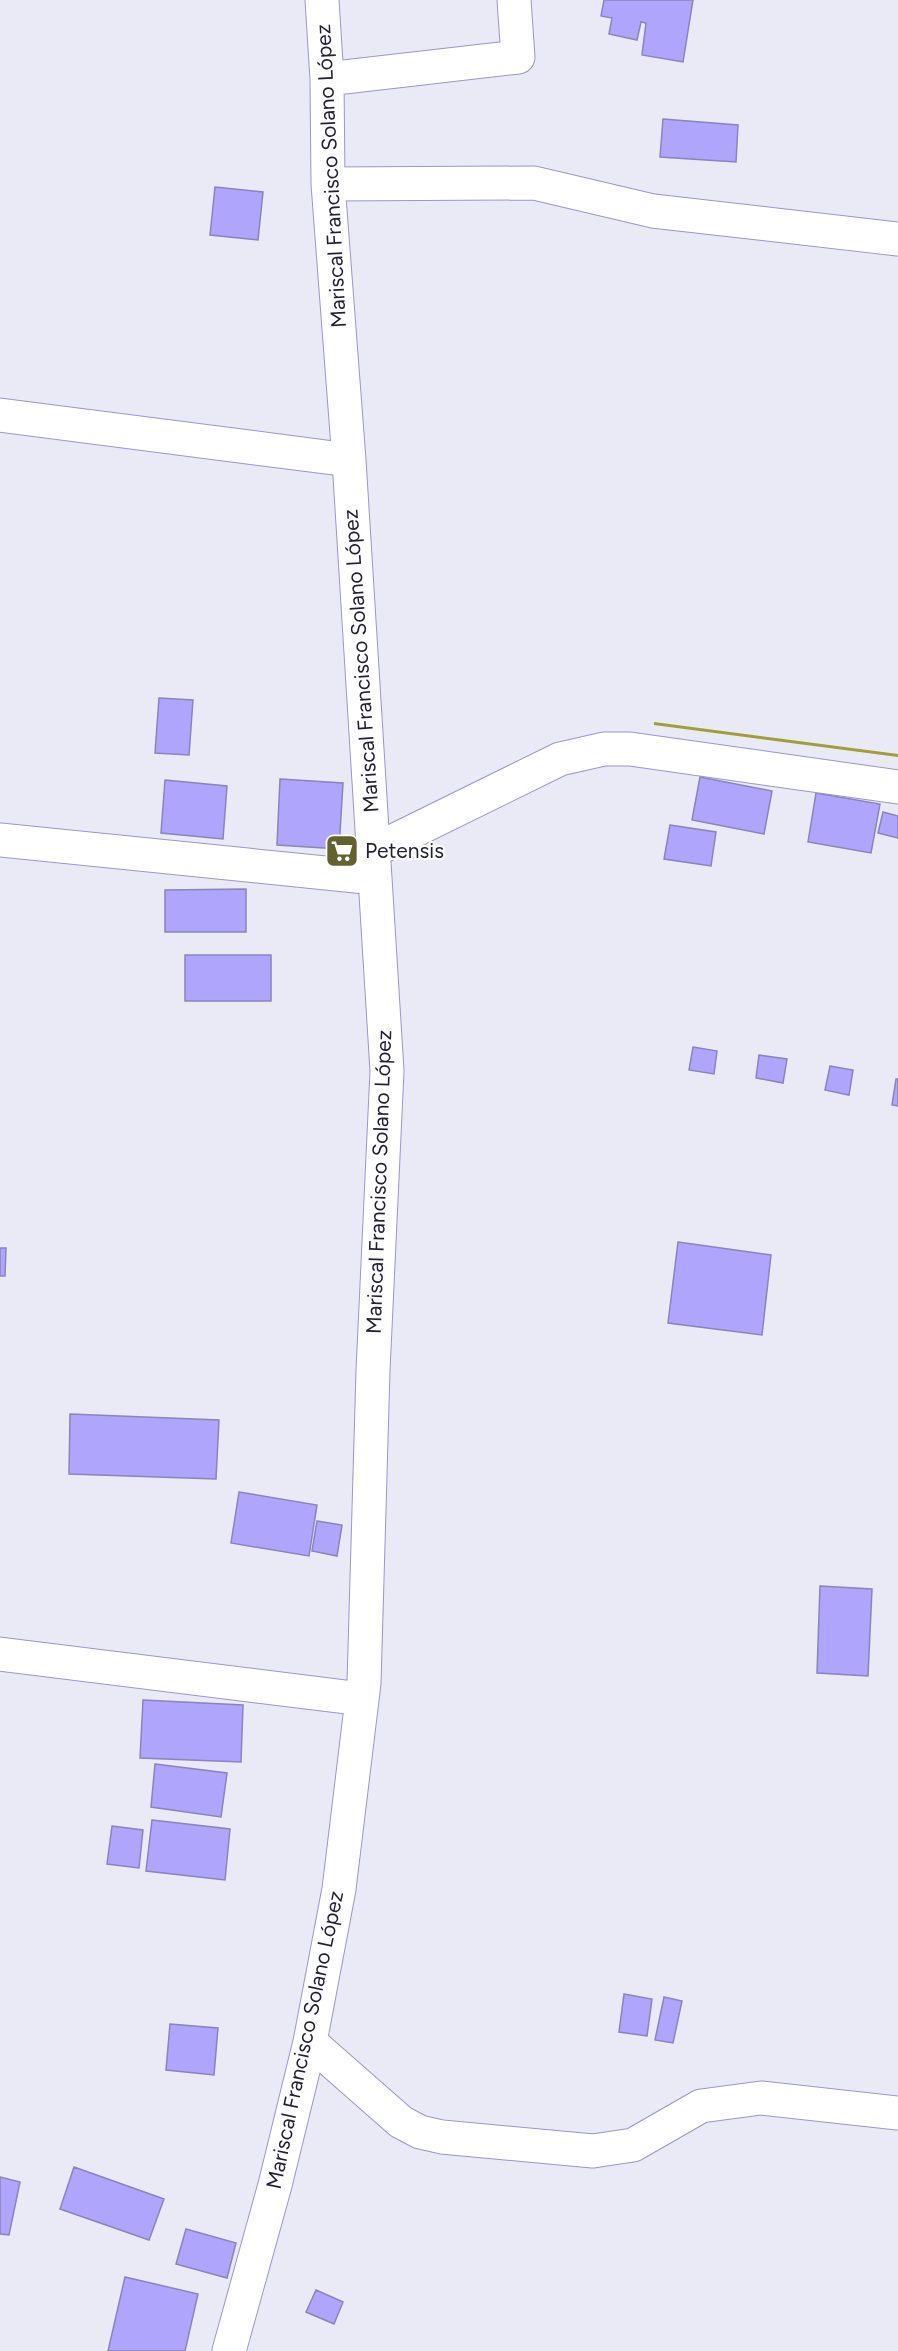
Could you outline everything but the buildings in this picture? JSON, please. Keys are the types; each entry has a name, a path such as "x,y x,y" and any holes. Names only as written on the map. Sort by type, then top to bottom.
{"street":[{"name":"Mariscal Francisco Solano López","path":"229,2351 275,2185 310,2042 339,1889 362,1699 373,1371 387,1071 349,460 328,184 327,79 322,0"},
{"path":"327,79 518,57 514,0"},
{"path":"328,184 534,183 654,211 898,239"},
{"path":"0,415 349,460"},
{"path":"0,840 374,865 560,759 604,749 630,749 898,787"},
{"path":"0,1654 362,1699"},
{"path":"310,2042 401,2122 420,2132 442,2137 593,2151 633,2145 701,2106 761,2098 898,2113"}],"shaded area":[{"path":"654,722 898,754 898,757 654,725"}],"place":[{"name":"Petensis","path":"342,851"}]}
